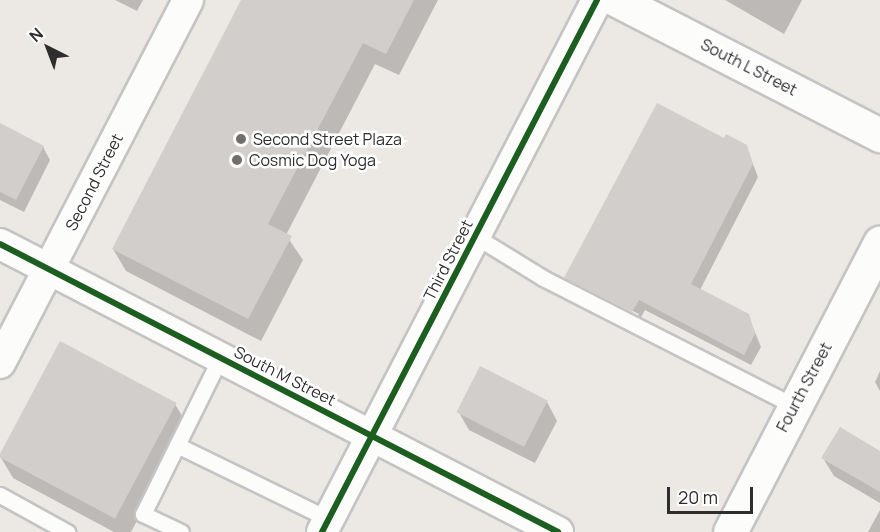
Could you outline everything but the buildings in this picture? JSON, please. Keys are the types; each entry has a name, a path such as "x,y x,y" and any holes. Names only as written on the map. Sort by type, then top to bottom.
{"main road":[{"name":"South L Street","path":"617,0 880,135"},
{"name":"Fourth Street","path":"730,532 880,243"}],"street":[{"name":"Second Street","path":"0,363 188,0"},
{"name":"Third Street","path":"325,526 597,0"},
{"name":"South M Street","path":"0,243 558,532"}],"lane":[{"path":"475,236 543,278 794,406"},
{"path":"181,532 143,514 220,358"},
{"path":"177,445 325,526"},
{"path":"0,495 66,532"}],"cycle path":[{"path":"322,532 597,0"},
{"path":"0,244 558,532"}],"place":[{"name":"Second Street Plaza","path":"241,139"},
{"name":"Cosmic Dog Yoga","path":"237,160"}]}
